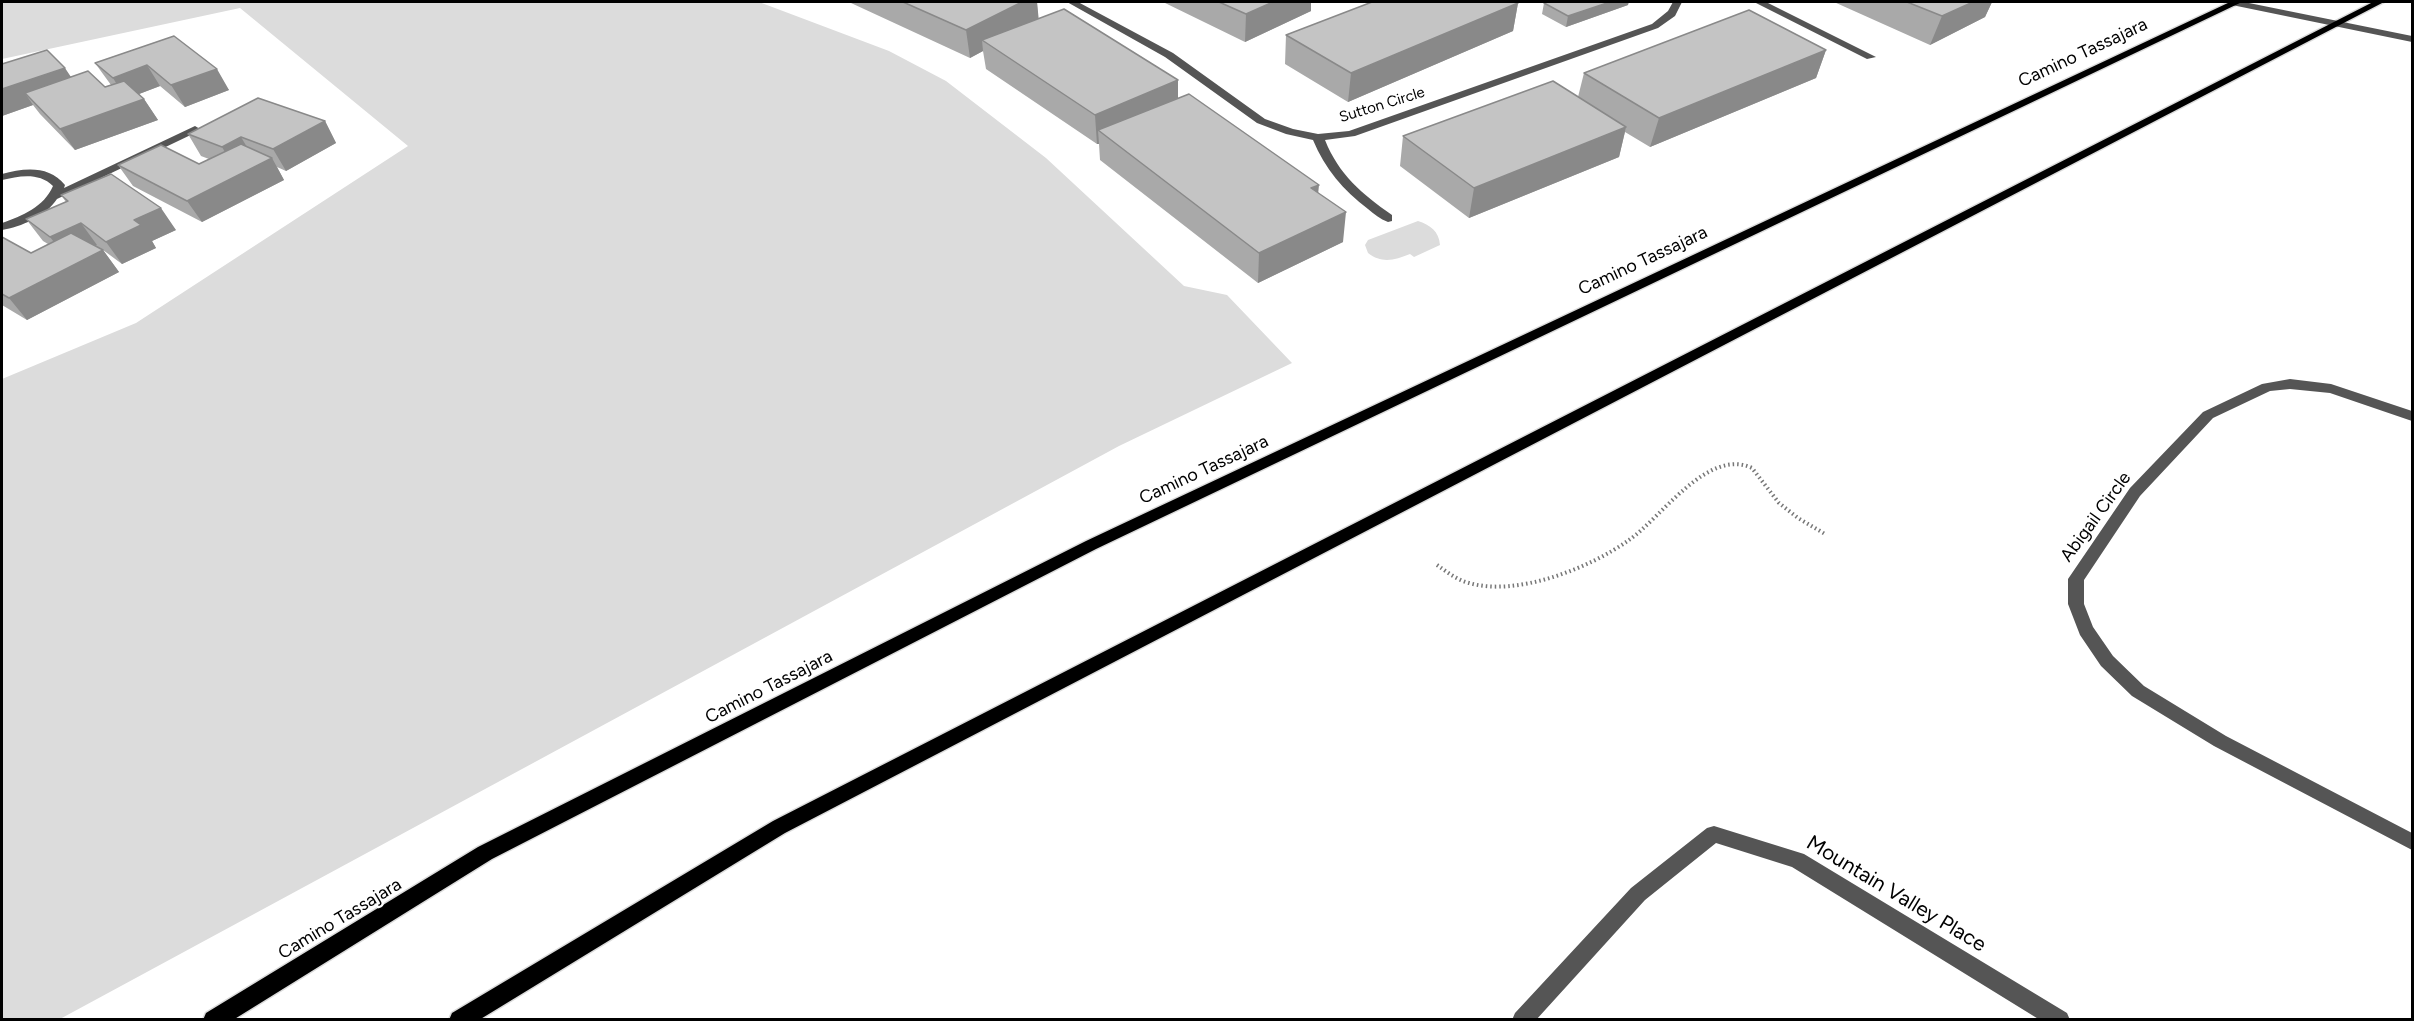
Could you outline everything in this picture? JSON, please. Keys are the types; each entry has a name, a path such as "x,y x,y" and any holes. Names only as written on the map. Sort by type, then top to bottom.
{"main road":[{"name":"Camino Tassajara","path":"213,1020 484,853 1091,545 2235,2"},
{"path":"459,1020 779,827 2379,2"}],"street":[{"name":"Sutton Circle","path":"1072,2 1169,55 1261,121 1290,132 1318,137 1351,134 1655,26 1668,18 1676,9 1677,2"},
{"path":"1759,2 1871,57"},
{"path":"2235,2 2412,39"},
{"path":"2,227 20,221 42,209 56,196 195,129"},
{"path":"1318,137 1326,161 1348,190 1388,218"},
{"path":"2,177 36,173 52,177 59,185 56,196"},
{"name":"Abigail Circle","path":"2412,416 2331,390 2290,384 2267,387 2208,415 2135,492 2076,579 2076,604 2086,630 2107,661 2138,691 2220,741 2412,842"},
{"name":"Mountain Valley Place","path":"1522,1020 1638,894 1713,834 1797,860 2060,1020"}],"path":[{"path":"1437,565 1471,584 1483,586 1524,583 1550,577 1603,556 1621,545 1709,472 1734,464 1746,465 1755,469 1772,496 1803,521 1825,534"}],"shaded area":[{"path":"2,2 759,2 889,51 946,81 1046,158 1184,286 1227,295 1292,363 1119,446 60,1019 2,1019 2,379 136,323 408,146 240,8 2,59"},
{"path":"1418,221 1433,229 1440,245 1414,257 1410,254 1389,260 1378,259 1368,253 1365,245 1368,240"}],"building":[{"path":"903,2 1022,2 966,30"},
{"path":"1219,2 1273,2 1246,14"},
{"path":"1372,2 1518,3 1351,73 1286,35"},
{"path":"1610,2 1568,16 1544,3"},
{"path":"1907,2 1973,2 1942,16"},
{"path":"1064,9 1178,80 1095,115 982,40"},
{"path":"1749,10 1826,50 1659,118 1584,73"},
{"path":"174,36 217,69 171,85 147,65 113,78 95,63"},
{"path":"47,50 65,68 2,89 2,64"},
{"path":"88,71 105,87 124,81 144,99 60,129 25,93"},
{"path":"1553,81 1626,127 1474,188 1403,136"},
{"path":"1189,94 1319,185 1311,188 1346,212 1259,253 1098,130"},
{"path":"258,98 325,121 273,149 241,137 222,147 188,134"},
{"path":"241,144 272,158 187,201 118,165 161,145 199,164"},
{"path":"111,174 161,208 134,220 141,225 106,242 81,223 50,237 26,219 68,201 61,195"},
{"path":"71,233 103,250 9,298 2,294 2,237 31,253"}]}
